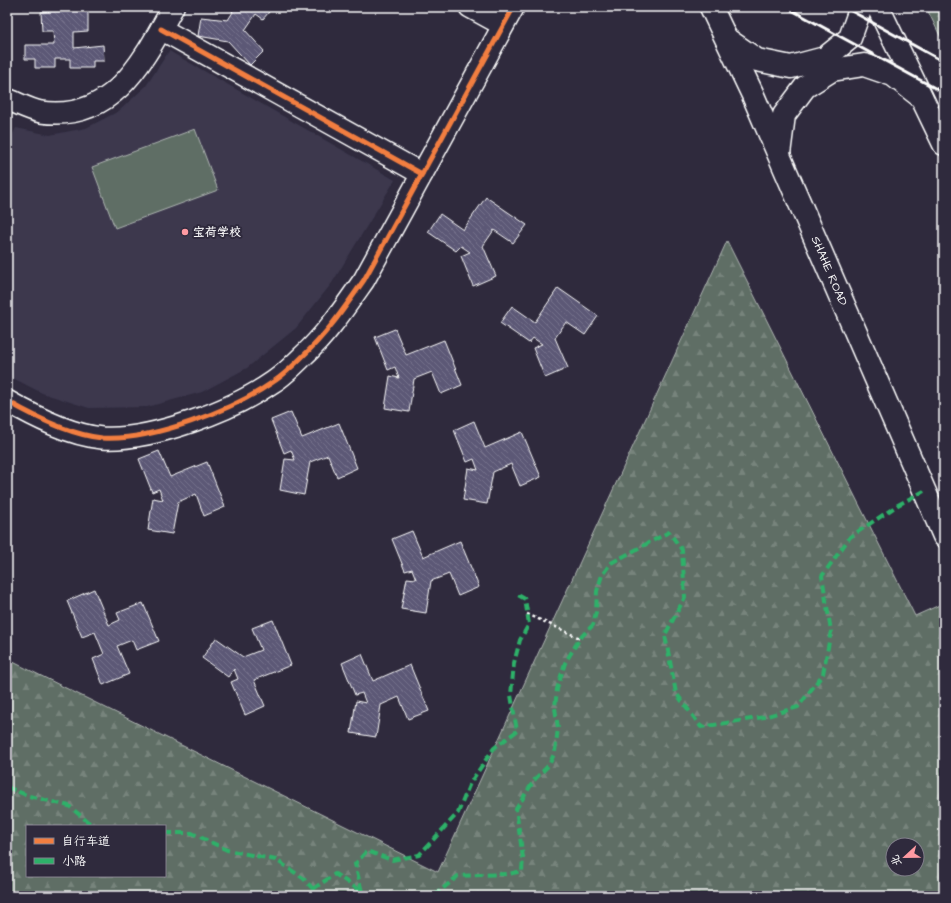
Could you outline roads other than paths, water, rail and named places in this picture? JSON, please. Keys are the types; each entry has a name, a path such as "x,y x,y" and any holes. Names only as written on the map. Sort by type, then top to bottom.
{"main road":[{"name":"SHAHE ROAD","path":"712,7 779,155 944,536"},
{"path":"727,40 757,60 791,67 825,58 850,38 861,7"},
{"path":"878,7 944,144"},
{"path":"779,155 784,115 805,87 832,70 864,65 893,75 921,97"}],"street":[{"path":"7,99 41,112 76,112 104,101 126,82 146,56 173,7"},
{"path":"7,401 40,420 70,430 102,438 143,435 187,424 230,406 274,382 304,356 335,322 364,280 509,14 470,7"},
{"path":"161,29 422,174"}],"railway":[{"path":"786,7 944,93"},
{"path":"844,7 944,62"}],"place":[{"name":"宝荷学校","path":"185,232"}]}
